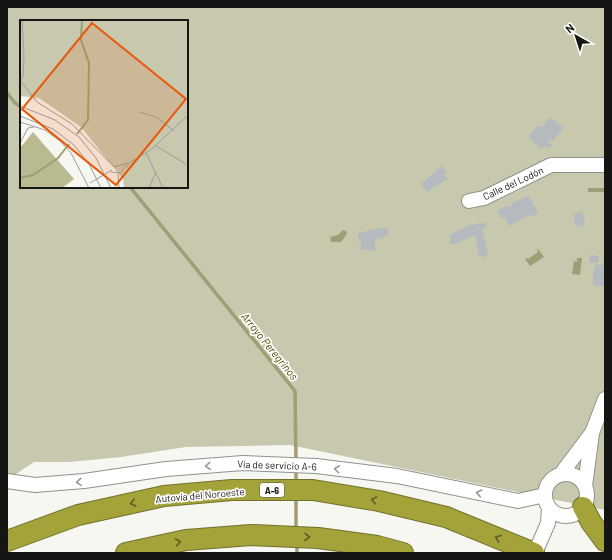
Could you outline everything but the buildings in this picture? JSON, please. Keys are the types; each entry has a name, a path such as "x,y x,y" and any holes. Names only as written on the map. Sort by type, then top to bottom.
{"highway":[{"name":"Autovía del Noroeste","path":"7,541 78,515 164,496 232,490 312,490 379,501 446,518 534,553"},
{"path":"585,504 591,522 605,541"},
{"path":"126,553 186,540 251,535 318,538 377,546 402,553"}],"street":[{"name":"Calle del Lodón","path":"468,201 484,198 551,165 605,165"},
{"path":"548,524 562,516 574,515 585,504 587,495 585,486 592,433 605,399"},
{"path":"561,474 592,433"},
{"name":"Vía de servicio A-6","path":"7,481 36,485 84,481 166,469 243,463 316,466 397,476 518,501 547,501"},
{"path":"534,553 548,524 546,488 549,482 554,477 561,474 566,474 579,478 585,486"},
{"path":"547,501 557,514 562,516"},
{"path":"585,504 605,534"}],"shaded area":[{"path":"7,7 605,7 605,510 290,445 186,447 121,457 69,462 34,462 7,480"},
{"path":"588,188 604,188 604,192 588,192"},
{"path":"343,230 346,231 347,234 341,242 331,242 330,237 338,235"},
{"path":"538,249 544,257 530,266 525,259 528,259 538,252"},
{"path":"577,258 582,258 580,275 572,274 574,261 577,262"}],"waterway":[{"name":"Arroyo Peregrinos","path":"7,93 15,103 20,106"},
{"name":"Arroyo Peregrinos","path":"131,188 295,391 296,462"},
{"name":"Arroyo Peregrinos","path":"296,468 296,484"},
{"name":"Arroyo Peregrinos","path":"296,496 296,532"},
{"name":"Arroyo Peregrinos","path":"297,544 297,553"}]}
